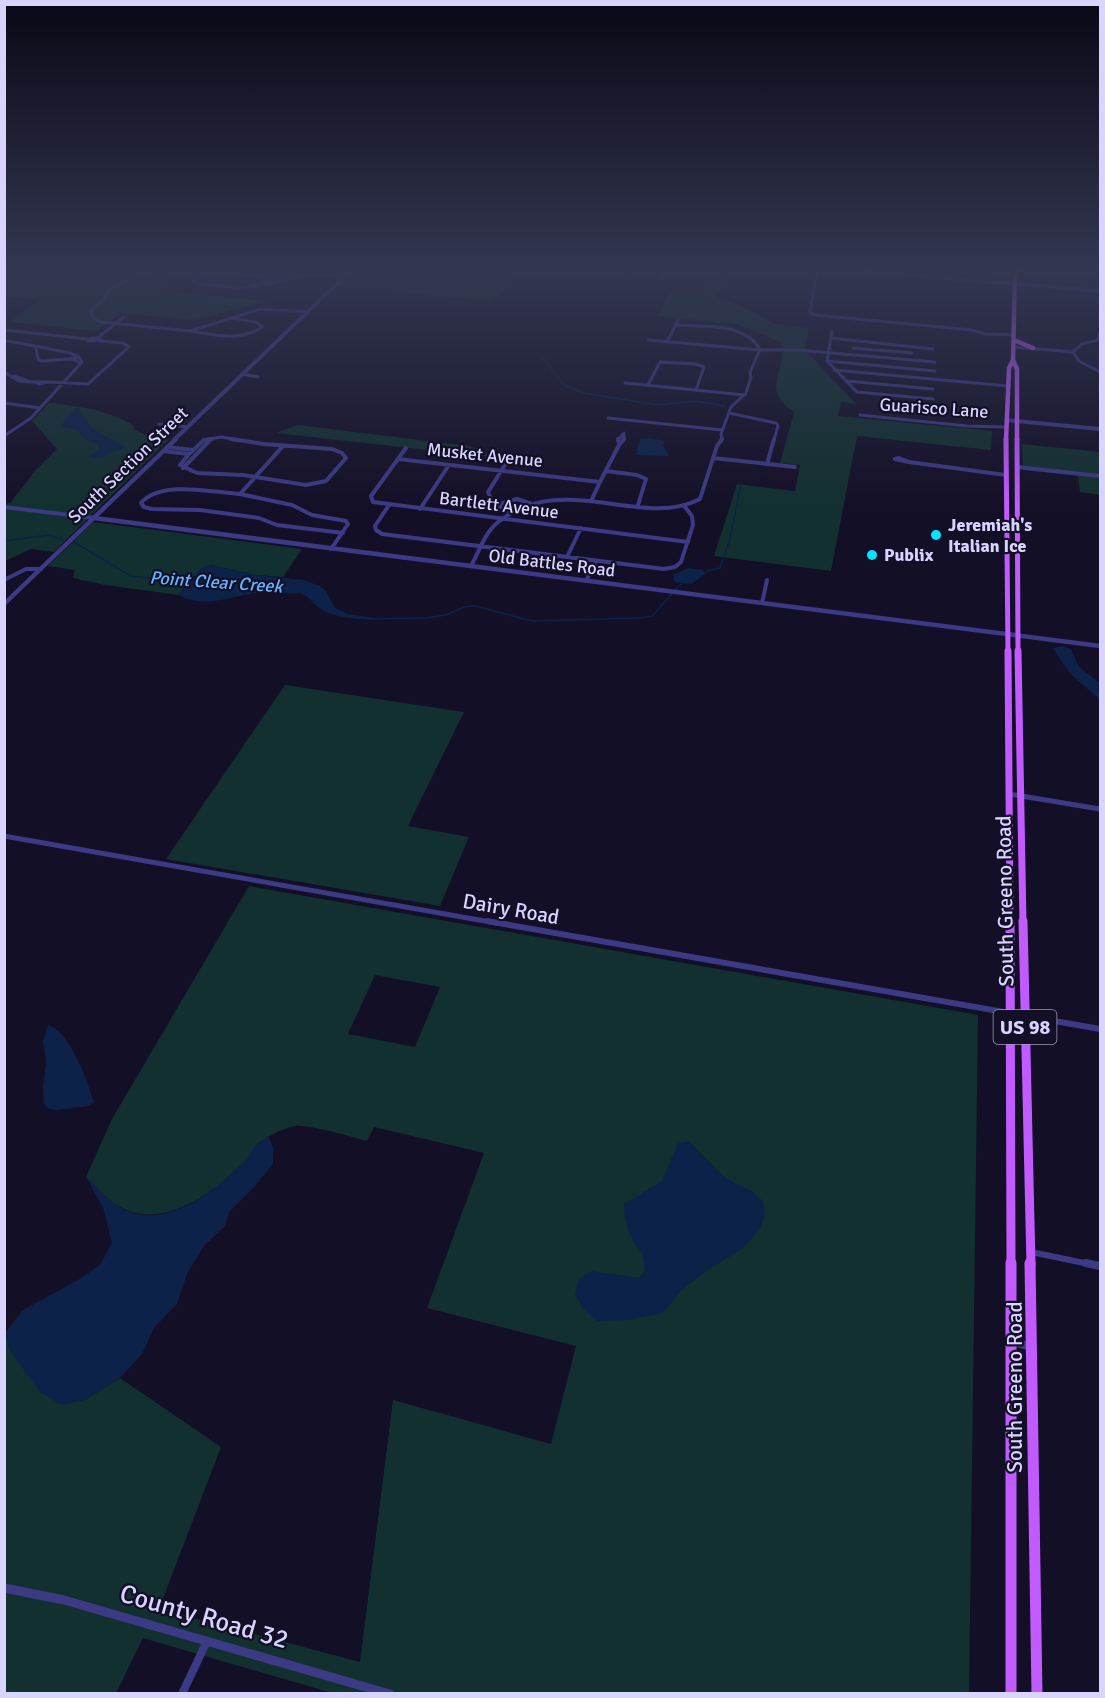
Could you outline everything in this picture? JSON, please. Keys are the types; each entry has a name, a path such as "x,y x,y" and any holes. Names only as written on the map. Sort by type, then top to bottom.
{"main road":[{"name":"South Greeno Road","path":"1011,1694 1011,1014 1006,423 1009,368 1014,351"},
{"path":"1013,359 1028,351"},
{"name":"South Greeno Road","path":"1013,359 1017,369 1018,635 1024,1016 1034,1348 1037,1694"}],"street":[{"path":"37,351 38,359 41,361 78,357"},
{"path":"4,436 23,425 80,364 81,360 78,357 51,351"},
{"path":"4,372 19,381 32,381 39,384 48,382 88,384 124,351"},
{"name":"South Section Street","path":"4,604 266,351"},
{"path":"471,566 492,529 510,512 532,504 554,500 592,499 672,509 685,507 700,499 717,446 722,440 722,432 729,413 733,405 745,395 751,377 756,373 755,366 760,351"},
{"path":"794,351 935,362"},
{"path":"891,351 912,353 912,360"},
{"path":"828,353 827,360 834,370 857,392 932,398 935,351"},
{"path":"1045,351 1073,354 1083,364 1101,372"},
{"path":"69,359 76,360 80,364"},
{"path":"827,360 935,371"},
{"path":"648,385 658,363 675,361 704,367 696,390"},
{"path":"834,370 1008,386"},
{"path":"242,374 258,377"},
{"path":"847,381 933,389"},
{"path":"626,382 745,395"},
{"path":"4,403 40,408"},
{"path":"729,413 764,418 776,423 778,426 767,464"},
{"name":"Guarisco Lane","path":"860,415 975,427 1006,423"},
{"path":"608,418 722,432"},
{"path":"592,499 619,445 624,440 624,433 630,420"},
{"path":"1006,423 1016,421 1101,429"},
{"path":"159,424 188,427"},
{"path":"232,437 283,446 335,450 344,454 346,458 328,480 319,484 300,485 255,477 197,473 183,468 181,463 191,452 204,441 212,438 232,437"},
{"path":"183,468 212,438"},
{"path":"240,494 283,446"},
{"path":"406,448 370,499 389,506 375,526 378,532 671,569 681,563 693,528 692,516 685,507"},
{"path":"165,449 198,452"},
{"path":"713,458 795,467"},
{"name":"Musket Avenue","path":"398,459 600,482"},
{"path":"508,460 488,492 490,502 510,512"},
{"path":"909,462 1006,475"},
{"path":"420,509 449,465"},
{"path":"1017,467 1101,476"},
{"path":"606,471 637,474 646,479 638,505"},
{"path":"331,549 343,533 348,524 343,519 312,514 292,504 240,494 163,489 148,495 141,503 144,507 152,509 193,509 252,516 277,525 343,533"},
{"path":"496,505 517,499 532,504"},
{"name":"Bartlett Avenue","path":"389,506 688,542"},
{"path":"4,507 93,518"},
{"name":"Old Battles Road","path":"93,518 1101,646"},
{"path":"1007,521 1017,522"},
{"path":"567,557 581,528"},
{"path":"586,581 596,561"},
{"path":"4,580 26,569 40,569"},
{"path":"762,603 767,580"},
{"path":"1009,794 1101,808"},
{"name":"Dairy Road","path":"4,836 1101,1029"},
{"path":"1031,1252 1101,1266"},
{"path":"1010,1341 1034,1348"},
{"name":"County Road 32","path":"4,1588 64,1600 390,1694"},
{"path":"182,1694 207,1641"}],"green space":[{"path":"806,351 856,404 841,402 838,416 992,431 991,450 857,436 831,571 714,556 737,484 795,491 800,465 780,463 794,412 778,396 776,388 782,353"},
{"path":"49,403 103,412 133,425 134,429 142,433 169,439 54,552 31,549 5,561 4,504 10,503 35,471 57,449 32,421"},
{"path":"298,425 468,446 482,450 491,457 276,433"},
{"path":"1022,444 1100,452 1100,495 1080,492 1078,476 1023,470"},
{"path":"93,522 302,549 283,577 256,575 210,565 185,586 179,595 105,585 73,578 75,570 48,566"},
{"path":"285,685 464,712 408,826 469,837 440,906 166,859"},
{"path":"249,886 978,1015 969,1693 332,1693 143,1638 116,1693 5,1694 5,1333 11,1352 85,1400 120,1378 221,1447 159,1609 360,1662 393,1400 551,1444 576,1346 427,1308 484,1153 374,1127 367,1141 319,1129 295,1126 279,1131 263,1140 233,1174 204,1196 171,1211 153,1214 136,1213 115,1204 86,1177 112,1119","holes":["375,975 440,987 415,1047 348,1034"]}],"water":[{"path":"79,407 86,422 98,432 126,448 107,454 103,458 89,457 99,449 98,444 86,440 77,430 61,427"},
{"path":"640,439 665,441 663,446 669,456 636,455"},
{"path":"210,565 256,575 304,580 326,591 335,608 348,614 375,618 374,620 330,614 299,593 262,592 209,601 188,599 179,595 200,569"},
{"path":"688,568 703,570 705,574 691,584 674,582 673,575"},
{"path":"1063,646 1071,649 1079,667 1100,683 1098,686 1100,701 1069,672 1053,648"},
{"path":"48,1025 64,1037 77,1058 94,1102 89,1106 56,1110 49,1109 44,1104 46,1061 43,1041"},
{"path":"268,1136 273,1147 273,1164 230,1211 225,1226 204,1246 187,1274 177,1304 154,1328 142,1354 120,1378 85,1400 62,1405 40,1392 11,1352 5,1333 23,1310 78,1280 100,1265 112,1243 104,1210 86,1177 121,1208 138,1214 154,1215 171,1212 217,1186"},
{"path":"689,1141 721,1174 752,1191 762,1200 765,1211 761,1228 743,1248 702,1274 681,1291 663,1313 628,1320 598,1321 583,1309 575,1294 579,1279 592,1271 639,1278 645,1271 643,1254 634,1243 628,1229 624,1204 662,1181 678,1143"}],"waterway":[{"path":"543,358 564,385 584,393 658,405 695,401 725,406"},
{"path":"706,571 720,568 730,539 741,484"},
{"path":"4,541 48,535 63,540"},
{"name":"Point Clear Creek","path":"72,541 131,576 188,583"},
{"path":"675,590 681,584"},
{"name":"Point Clear Creek","path":"373,619 426,618 446,615 464,607 475,606 532,621 640,618 652,616 672,594"}],"place":[{"name":"Jeremiah's Italian Ice","path":"936,535"},
{"name":"Publix","path":"872,555"}]}
